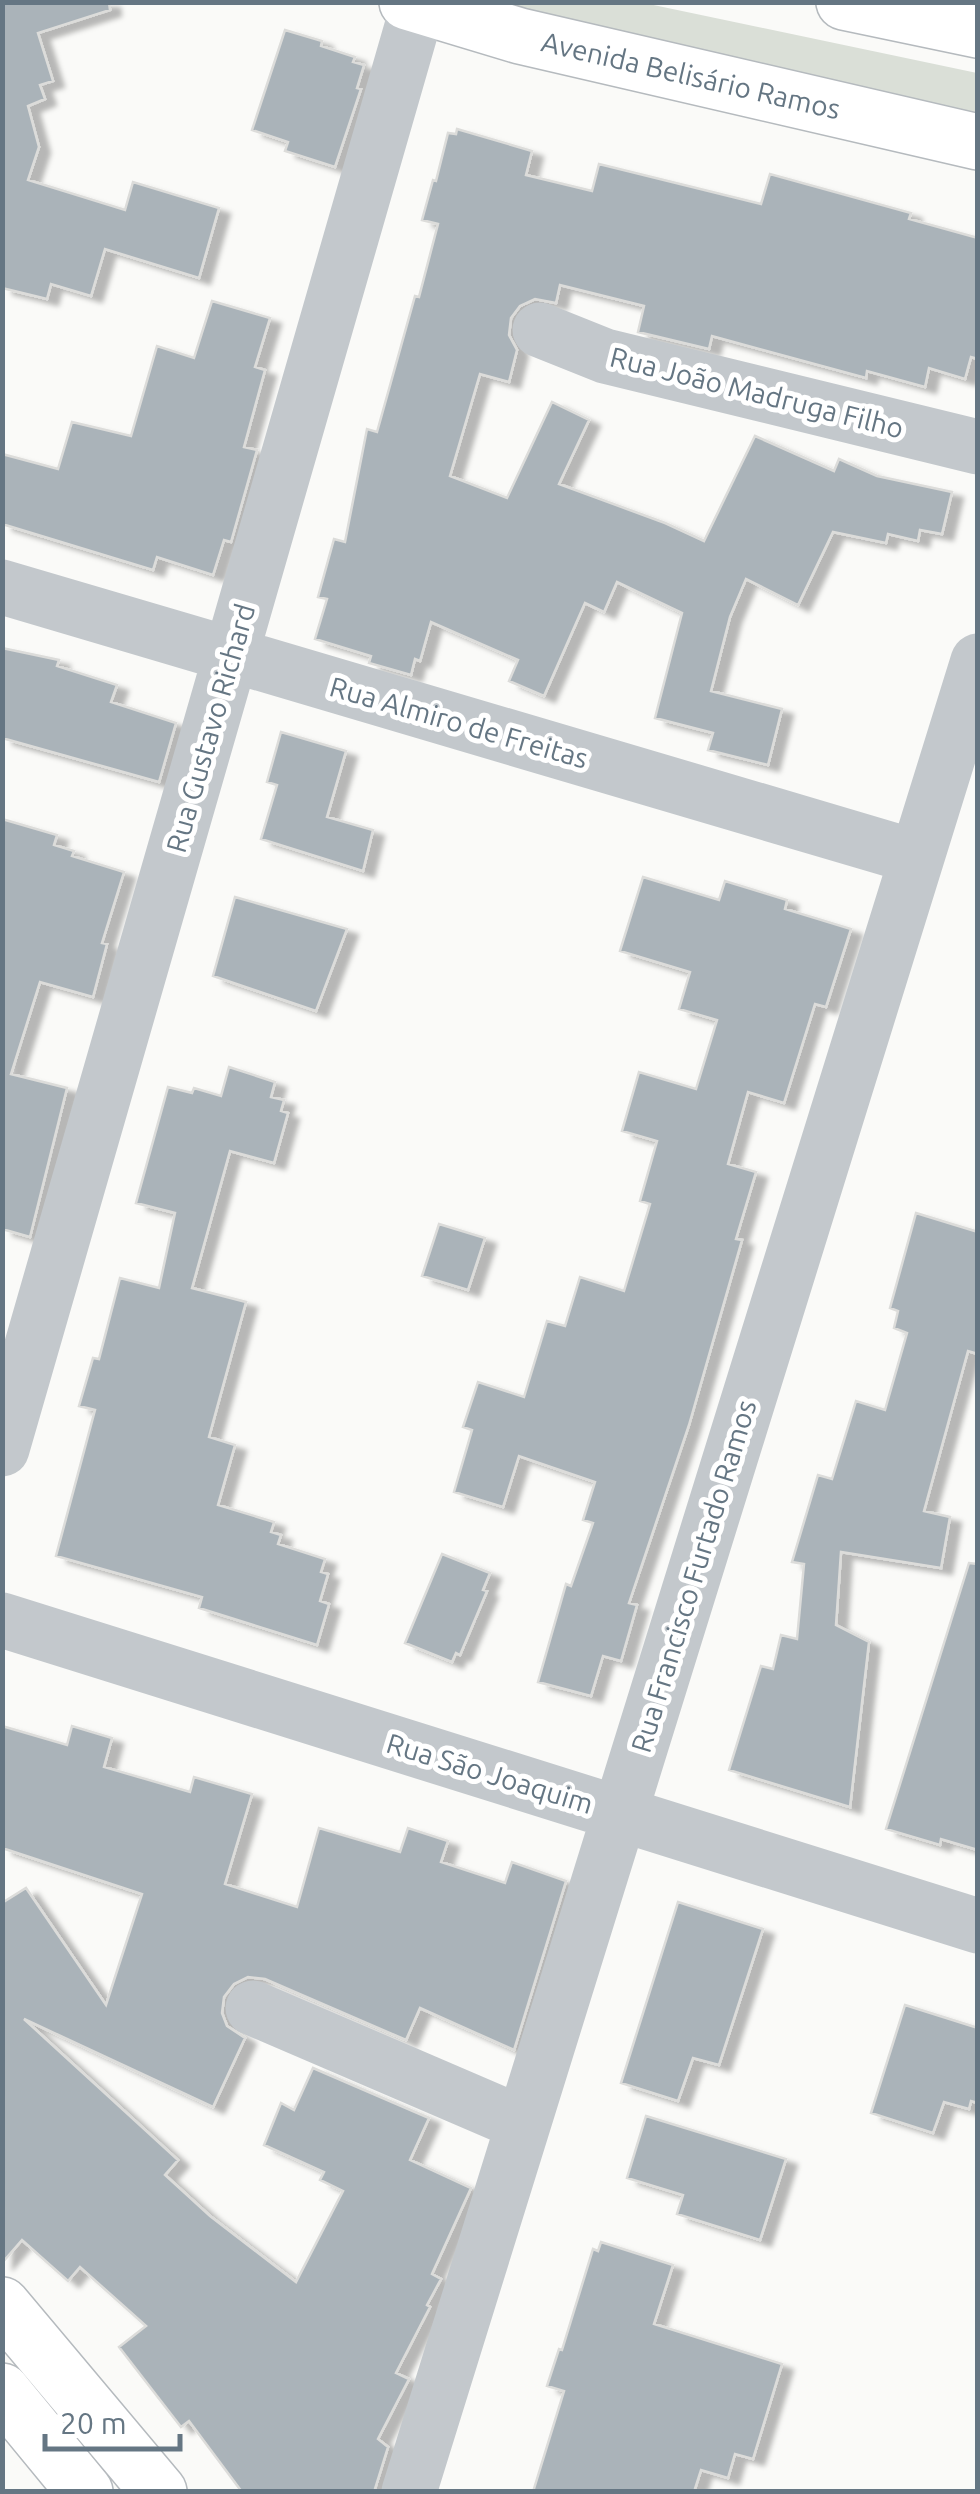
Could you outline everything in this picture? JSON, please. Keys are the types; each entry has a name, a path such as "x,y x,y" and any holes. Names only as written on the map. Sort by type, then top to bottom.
{"main road":[{"path":"844,2 978,30"},
{"name":"Avenida Belisário Ramos","path":"412,4 520,36 978,142"},
{"path":"2,2304 158,2492"},
{"path":"2,2391 84,2492"}],"street":[{"name":"Rua Gustavo Richard","path":"2,1450 231,655 412,4"},
{"name":"Rua João Madruga Filho","path":"540,330 605,356 978,447"},
{"name":"Rua Almiro de Freitas","path":"2,587 916,857"},
{"name":"Rua Francisco Furtado Ramos","path":"409,2492 978,660"},
{"name":"Rua São Joaquim","path":"2,1620 978,1926"},
{"path":"253,2008 524,2124"}],"shaded area":[{"path":"470,3 644,3 977,73 977,120"}],"building":[{"path":"2,2 109,2 110,10 38,33 53,81 40,85 45,99 28,106 39,147 28,180 125,210 133,182 219,208 199,278 105,249 91,296 51,284 47,299 2,288"},
{"path":"285,30 322,41 321,46 355,57 353,62 364,65 357,88 361,89 335,167 285,151 288,142 252,130"},
{"path":"457,129 532,151 526,175 592,191 599,164 761,204 770,174 911,213 909,219 978,238 978,359 971,357 965,379 929,368 925,387 867,371 866,378 712,336 709,349 638,332 644,306 560,285 556,303 535,299 520,306 511,318 509,335 517,350 509,382 480,374 450,476 507,498 552,402 589,420 559,484 704,541 755,436 834,471 839,459 877,476 952,492 942,534 920,530 918,541 888,534 886,543 833,532 798,605 746,579 730,617 711,691 782,709 768,765 708,750 713,733 655,718 682,613 617,582 604,612 585,603 544,696 509,681 518,660 431,622 420,661 415,659 411,675 369,663 371,656 315,639 327,599 318,597 334,539 345,542 367,429 377,432 438,224 422,220 433,180 436,181 448,133 456,134"},
{"path":"212,301 270,318 255,367 265,370 244,447 257,450 231,542 224,540 213,575 157,557 153,570 2,524 2,454 58,469 72,422 131,436 157,346 194,358"},
{"path":"2,648 59,660 57,666 117,685 111,702 176,723 159,782 2,738"},
{"path":"281,732 346,751 327,817 373,830 363,871 261,839 277,785 267,782"},
{"path":"2,819 57,835 54,845 74,851 72,856 124,872 102,943 107,944 93,997 40,982 11,1074 67,1088 30,1237 2,1229"},
{"path":"643,877 719,900 725,881 787,900 785,909 851,929 826,1007 815,1004 784,1103 748,1092 728,1164 756,1172 736,1239 742,1240 689,1425 629,1603 637,1605 621,1661 603,1656 591,1696 538,1682 566,1584 571,1586 593,1523 583,1520 595,1482 519,1456 503,1507 454,1492 472,1430 463,1427 478,1382 524,1397 547,1321 565,1326 580,1277 624,1291 650,1204 640,1201 657,1141 622,1131 639,1072 696,1089 717,1020 679,1009 690,972 620,951"},
{"path":"235,897 347,929 316,1011 213,976"},
{"path":"229,1067 275,1082 271,1097 284,1100 281,1111 288,1113 274,1163 230,1151 192,1288 246,1302 209,1437 235,1445 218,1505 274,1522 271,1532 281,1535 278,1544 325,1559 321,1572 328,1574 320,1601 329,1604 317,1645 199,1608 202,1597 56,1556 95,1410 79,1406 93,1358 99,1359 120,1278 159,1288 175,1213 136,1203 168,1087 192,1093 194,1088 221,1096"},
{"path":"916,1213 978,1232 978,1354 968,1351 924,1511 950,1517 941,1568 841,1552 836,1625 869,1642 850,1807 729,1770 761,1666 773,1669 781,1635 797,1639 804,1564 792,1562 818,1475 832,1479 856,1401 885,1410 907,1333 894,1328 898,1311 890,1308"},
{"path":"439,1224 485,1238 468,1290 422,1276"},
{"path":"442,1554 490,1573 483,1590 487,1591 460,1655 456,1653 452,1662 405,1643"},
{"path":"969,1563 978,1564 978,1850 941,1839 940,1845 886,1829"},
{"path":"2,1726 67,1745 72,1726 112,1738 104,1767 190,1792 194,1777 252,1794 225,1884 297,1907 319,1828 400,1852 408,1828 448,1841 441,1862 505,1883 512,1862 566,1881 514,2050 420,2008 406,2040 265,1979 248,1977 234,1984 224,1997 222,2013 227,2026 245,2038 213,2107 24,2019 178,2160 165,2175 210,2216 296,2282 343,2191 320,2180 324,2172 264,2145 281,2103 294,2110 313,2068 429,2118 410,2160 471,2188 432,2274 441,2279 427,2305 430,2307 396,2373 409,2379 378,2439 388,2447 374,2492 242,2492 189,2421 181,2427 119,2347 146,2326 80,2267 68,2281 22,2240 2,2263 2,1903 26,1888 106,2005 142,1894 2,1848"},
{"path":"678,1902 763,1929 719,2065 693,2058 678,2101 621,2083"},
{"path":"905,2005 978,2028 978,2103 971,2101 969,2109 944,2102 933,2133 871,2113"},
{"path":"646,2116 786,2159 760,2240 677,2214 683,2195 627,2178"},
{"path":"601,2242 673,2265 654,2324 782,2364 753,2459 735,2454 728,2478 701,2470 694,2492 533,2492 564,2391 547,2386 593,2249 598,2251"}]}
